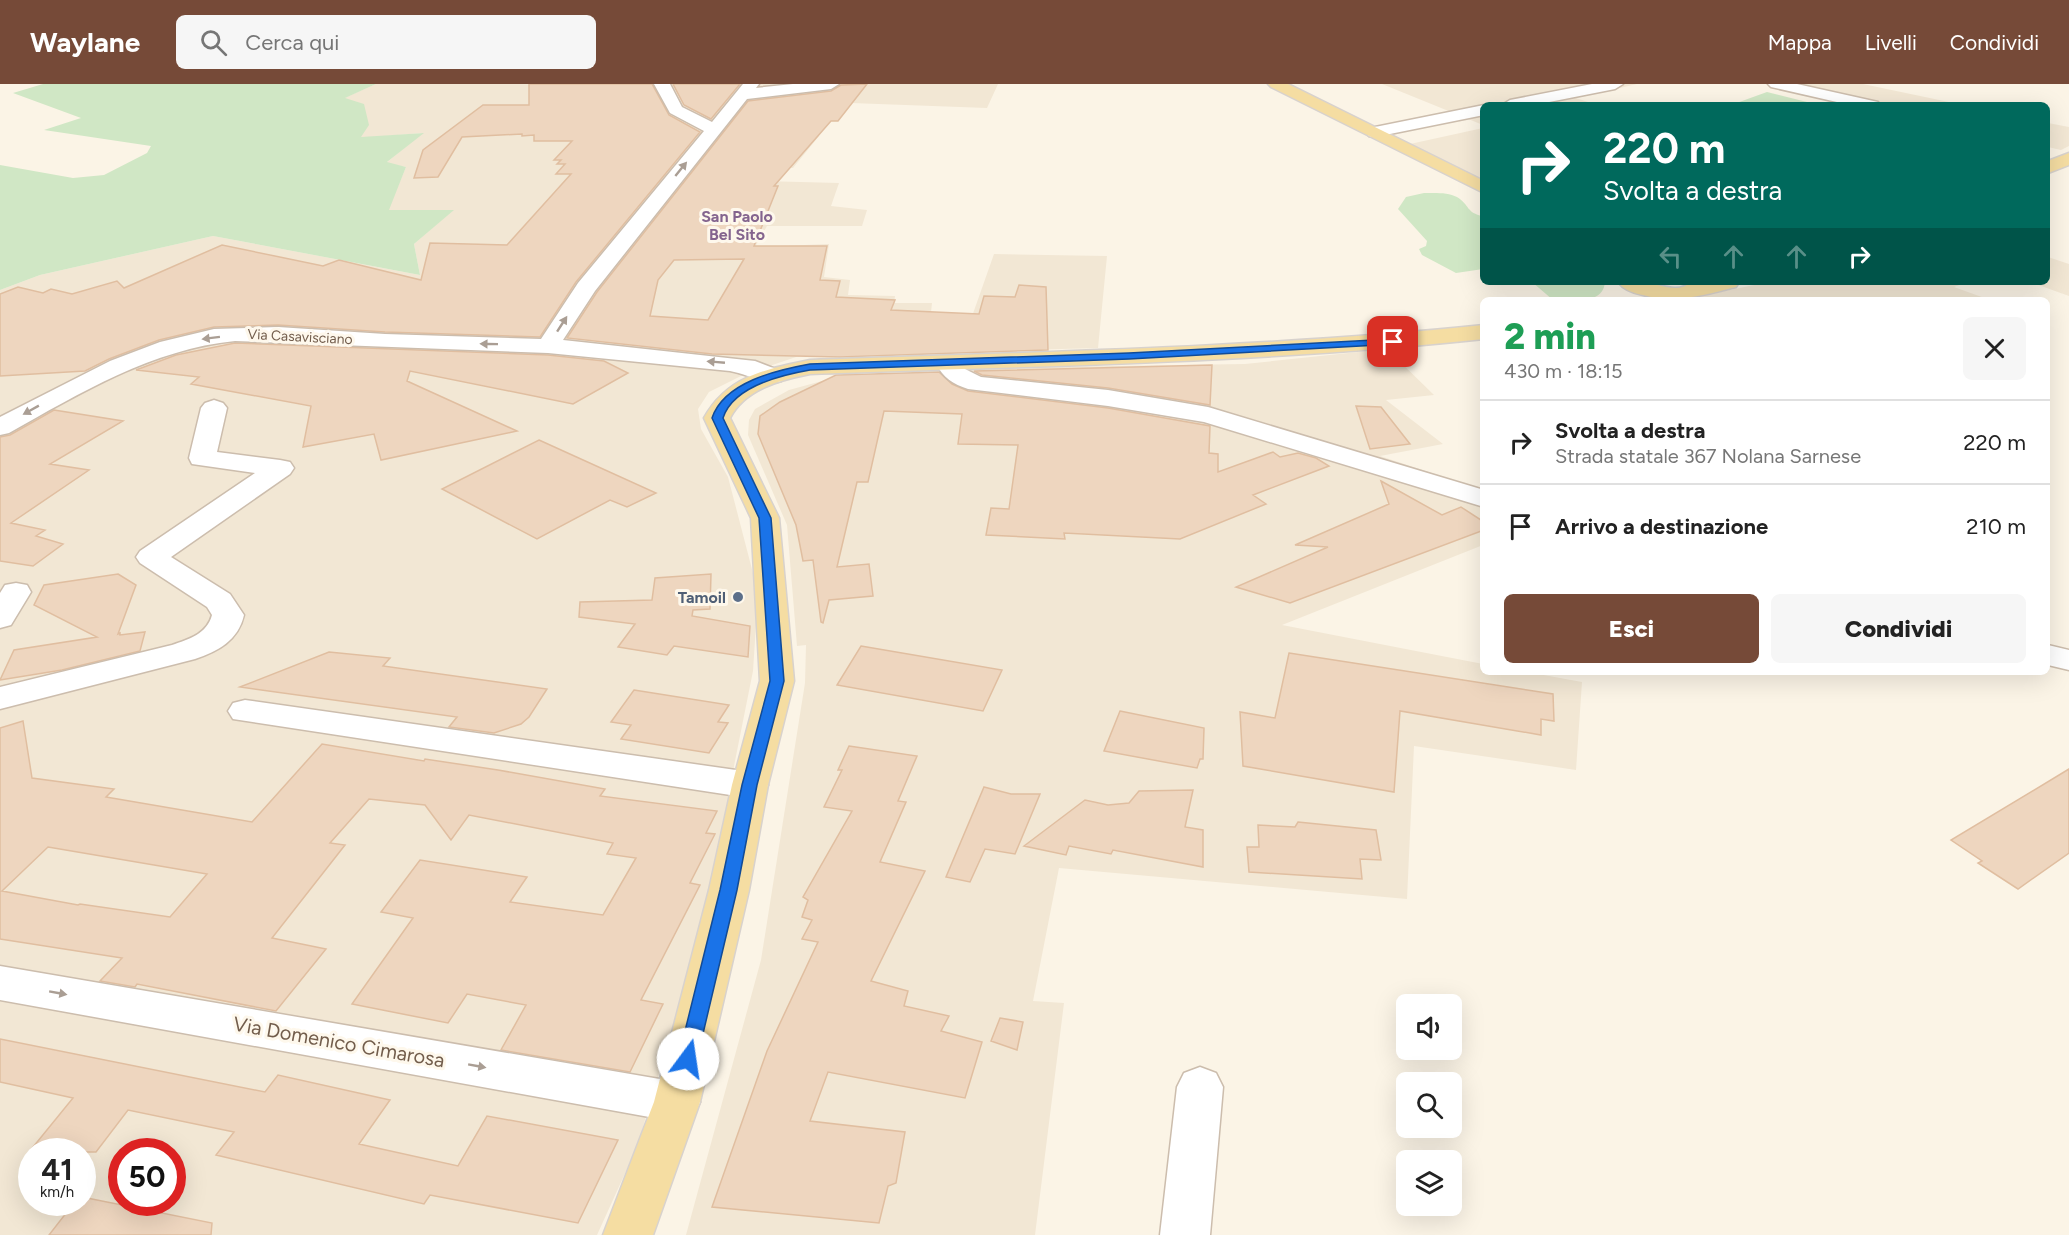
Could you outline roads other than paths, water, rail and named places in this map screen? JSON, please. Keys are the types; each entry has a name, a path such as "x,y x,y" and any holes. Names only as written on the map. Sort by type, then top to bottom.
{"main road":[{"path":"1276,84 1480,186"},
{"path":"2050,167 2069,158"},
{"path":"1635,285 1643,289 1667,293 1685,293 1700,285"},
{"path":"1655,297 1667,293"},
{"path":"628,1235 677,1102 729,890 750,785 777,681 765,518 717,418 721,407 732,396 772,376 810,367 1370,344 1480,332"}],"street":[{"path":"662,84 676,110 713,129"},
{"path":"548,346 586,288 746,90 831,84"},
{"path":"1523,84 1576,102"},
{"path":"1526,102 1615,84"},
{"path":"1776,84 1858,102"},
{"path":"1375,132 1480,111"},
{"name":"Via Casavisciano","path":"0,428 101,373 136,357 196,340 245,333 410,342 548,346 730,364 755,368 772,376"},
{"path":"948,363 951,371 977,384 1108,398 1208,415 1480,498"},
{"path":"0,698 183,652 206,643 222,633 228,615 219,601 152,557 280,468 202,458 214,408"},
{"path":"0,618 16,592"},
{"path":"2050,655 2069,660"},
{"path":"244,711 750,785"},
{"name":"Via Domenico Cimarosa","path":"0,983 677,1102"},
{"path":"1185,1235 1200,1087"}],"place":[{"name":"Tamoil","path":"738,597"}],"district":[{"name":"San Paolo Bel Sito","path":"737,225"}]}
